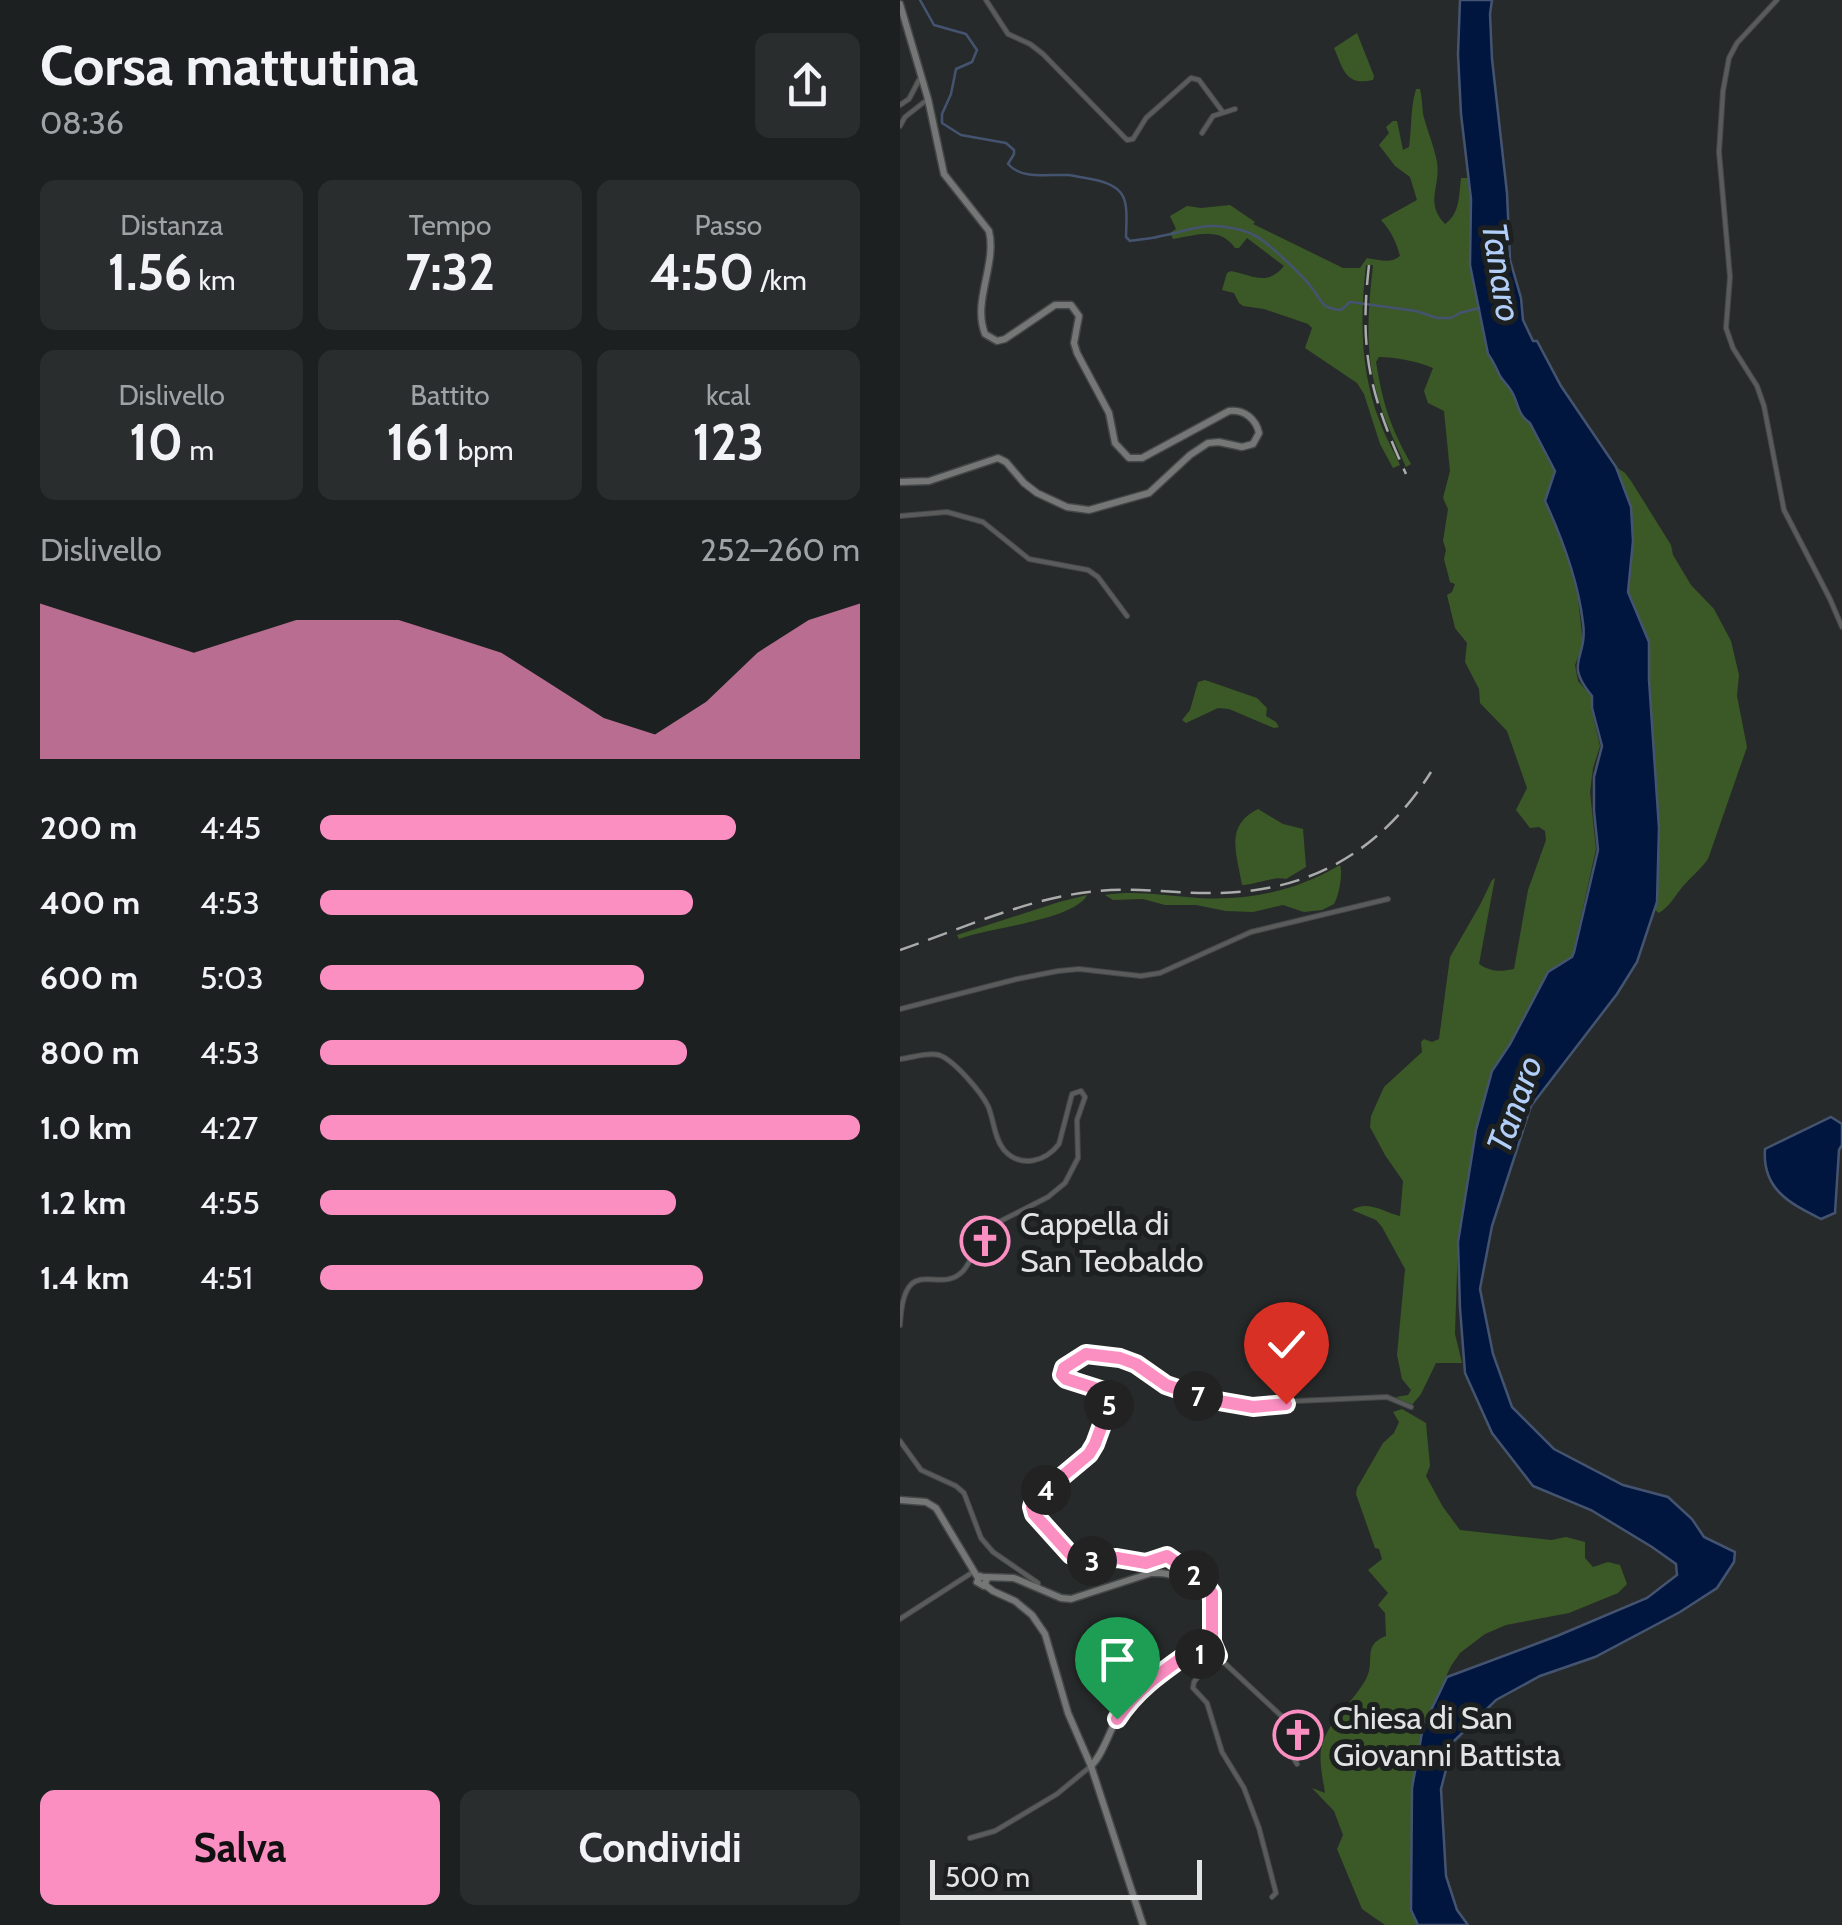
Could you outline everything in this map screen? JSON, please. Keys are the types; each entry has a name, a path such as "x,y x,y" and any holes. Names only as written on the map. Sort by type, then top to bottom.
{"main road":[{"path":"900,2 928,99 944,174 983,221 991,240 980,314 985,334 997,342 1056,305 1071,305 1078,316 1076,352 1109,414 1115,443 1133,460 1229,411 1246,414 1260,433 1253,444 1245,447 1208,443 1148,493 1089,510 1068,506 1037,492 998,458 930,481 900,482"},
{"path":"900,1500 926,1502 936,1508 993,1591 1015,1601 1032,1615 1045,1634 1068,1713 1091,1766 1142,1924"},
{"path":"984,1578 1014,1578 1071,1599 1164,1572 1194,1584 1202,1592 1215,1657 1186,1655 1143,1686 1123,1710 1091,1766"}],"street":[{"path":"986,0 1008,34 1043,54 1127,140 1133,139 1146,118 1191,78 1199,80 1222,112"},
{"path":"1778,0 1737,42 1729,58 1723,93 1720,152 1730,277 1726,328 1732,348 1757,386 1764,406 1784,510 1842,627"},
{"path":"900,105 910,99 921,75"},
{"path":"900,126 905,117 928,99"},
{"path":"1202,133 1210,119 1235,109"},
{"path":"900,516 947,512 984,522 1029,559 1088,570 1104,584 1126,616"},
{"path":"900,1009 1058,971 1079,969 1141,976 1160,973 1251,932 1388,899"},
{"path":"900,1059 938,1055 955,1066 988,1108 1002,1148 1022,1161 1037,1160 1054,1150 1072,1094 1081,1091 1086,1098 1077,1120 1078,1158 1065,1183 1048,1198 987,1228 961,1273 952,1278 925,1278 912,1284 903,1297 900,1325"},
{"path":"1212,1642 1212,1593 1202,1580 1167,1556 1146,1563 1117,1558 1079,1560 1033,1513 1034,1500 1092,1449 1110,1403 1110,1396 1104,1391 1066,1379 1062,1375 1064,1368 1086,1354 1120,1358 1166,1385 1207,1399 1253,1407 1387,1397 1411,1407"},
{"path":"900,1441 921,1470 964,1492 981,1538 993,1552 1038,1583 1038,1588"},
{"path":"900,1619 984,1578"},
{"path":"1272,1897 1276,1893 1259,1828 1244,1788 1222,1752 1207,1703 1193,1688 1194,1682 1215,1657 1270,1703 1290,1727 1304,1732"},
{"path":"1290,1727 1290,1752 1297,1764"},
{"path":"970,1838 994,1832 1057,1794 1091,1766"}],"green space":[{"path":"1357,33 1373,80 1351,79 1334,48"},
{"path":"1416,89 1420,89 1437,162 1435,209 1445,224 1450,220 1456,210 1461,178 1468,178 1470,265 1488,354 1555,471 1545,501 1563,540 1578,598 1583,644 1575,665 1578,681 1592,697 1600,746 1590,792 1596,849 1572,957 1548,972 1492,1071 1476,1130 1458,1242 1455,1334 1462,1363 1436,1363 1411,1406 1396,1397 1408,1395 1411,1390 1402,1379 1397,1355 1405,1269 1376,1220 1352,1210 1370,1206 1400,1216 1403,1181 1370,1127 1371,1116 1384,1087 1422,1052 1421,1042 1439,1039 1450,957 1495,878 1479,964 1496,971 1514,969 1528,890 1546,840 1545,831 1530,828 1516,810 1527,788 1507,731 1480,703 1479,689 1465,662 1467,643 1455,628 1447,595 1455,584 1450,582 1443,541 1448,509 1443,498 1450,471 1444,411 1428,403 1424,391 1433,368 1392,358 1379,357 1376,362 1388,415 1411,464 1406,467 1379,400 1368,335 1373,265 1366,265 1363,345 1373,403 1400,465 1393,468 1357,383 1305,348 1312,328 1264,309 1243,306 1234,293 1222,290 1231,271 1265,278 1284,266 1247,238 1239,248 1215,234 1173,239 1170,233 1176,229 1170,216 1187,206 1230,205 1253,224 1343,268 1360,268 1367,258 1393,260 1400,256 1381,220 1417,200 1410,177 1395,166 1379,145 1389,133 1386,127 1397,121 1403,150 1409,147"},
{"path":"1616,467 1631,481 1691,585 1714,609 1731,641 1747,747 1708,859 1659,913 1655,910 1659,828 1649,642 1628,592 1633,541 1631,507"},
{"path":"1205,680 1257,698 1267,708 1266,716 1279,727 1218,708 1186,723 1182,720 1190,710 1198,682"},
{"path":"1258,809 1283,824 1303,829 1306,867 1286,879 1242,885 1237,832 1247,816"},
{"path":"1340,865 1336,900 1322,910 1304,912 1283,905 1253,912 1226,911 1143,899 1113,900 1105,895 1140,893 1217,899 1254,896 1306,882"},
{"path":"1087,895 1079,904 1049,917 959,939 957,935 1059,902"},
{"path":"1402,1409 1426,1423 1430,1466 1426,1476 1460,1530 1551,1540 1566,1537 1585,1542 1585,1558 1593,1567 1608,1562 1620,1565 1627,1584 1618,1593 1569,1613 1506,1625 1485,1634 1460,1653 1435,1700 1411,1910 1418,1925 1385,1925 1362,1909 1337,1849 1343,1835 1334,1811 1312,1788 1325,1793 1322,1745 1367,1677 1374,1644 1386,1636 1385,1613 1378,1605 1388,1593 1368,1570 1382,1559 1356,1494 1399,1422 1393,1412"}],"water":[{"name":"Tanaro","path":"1460,0 1492,0 1492,59 1510,260 1523,320 1561,386 1616,467 1631,507 1633,541 1628,592 1649,642 1659,828 1657,902 1637,962 1531,1106 1492,1226 1480,1289 1493,1354 1512,1407 1554,1449 1623,1485 1668,1497 1692,1519 1704,1537 1735,1552 1734,1562 1717,1588 1595,1657 1540,1676 1496,1700 1453,1742 1441,1789 1446,1876 1457,1910 1468,1925 1418,1925 1411,1910 1412,1788 1423,1727 1447,1677 1647,1598 1677,1575 1676,1564 1652,1547 1591,1510 1533,1486 1492,1433 1465,1373 1458,1242 1476,1130 1492,1071 1548,972 1574,952 1598,850 1594,777 1602,746 1592,696 1579,675 1584,635 1577,591 1564,545 1545,501 1555,471 1488,354 1470,265 1471,199 1458,54"},
{"path":"1831,1117 1842,1124 1842,1145 1835,1213 1821,1219 1788,1200 1773,1185 1765,1163 1765,1149"}],"waterway":[{"name":"Tanaro","path":"920,0 934,25 966,34 977,50 972,62 956,69 942,123 961,135 1006,143 1014,150 1008,164 1020,172 1071,175 1113,186 1126,205 1126,237 1130,241 1201,227 1235,229 1267,244 1329,308 1341,310 1350,302 1416,311 1437,318 1451,318 1479,308"}],"railway":[{"path":"1369,265 1366,323 1370,372 1406,474"},
{"path":"900,950 998,914 1073,894 1125,890 1241,892 1306,877 1363,847 1388,826 1431,772"}],"place":[{"name":"Cappella di San Teobaldo","path":"985,1241"},
{"name":"Chiesa di San Giovanni Battista","path":"1298,1735"}],"route":[{"path":"1117,1719 1143,1686 1186,1655 1218,1656 1212,1642 1212,1593 1202,1580 1167,1556 1146,1563 1117,1558 1079,1560 1034,1514 1034,1500 1092,1449 1110,1403 1110,1396 1104,1391 1066,1379 1062,1375 1064,1368 1086,1354 1120,1358 1166,1385 1207,1399 1253,1407 1286,1404"}]}
